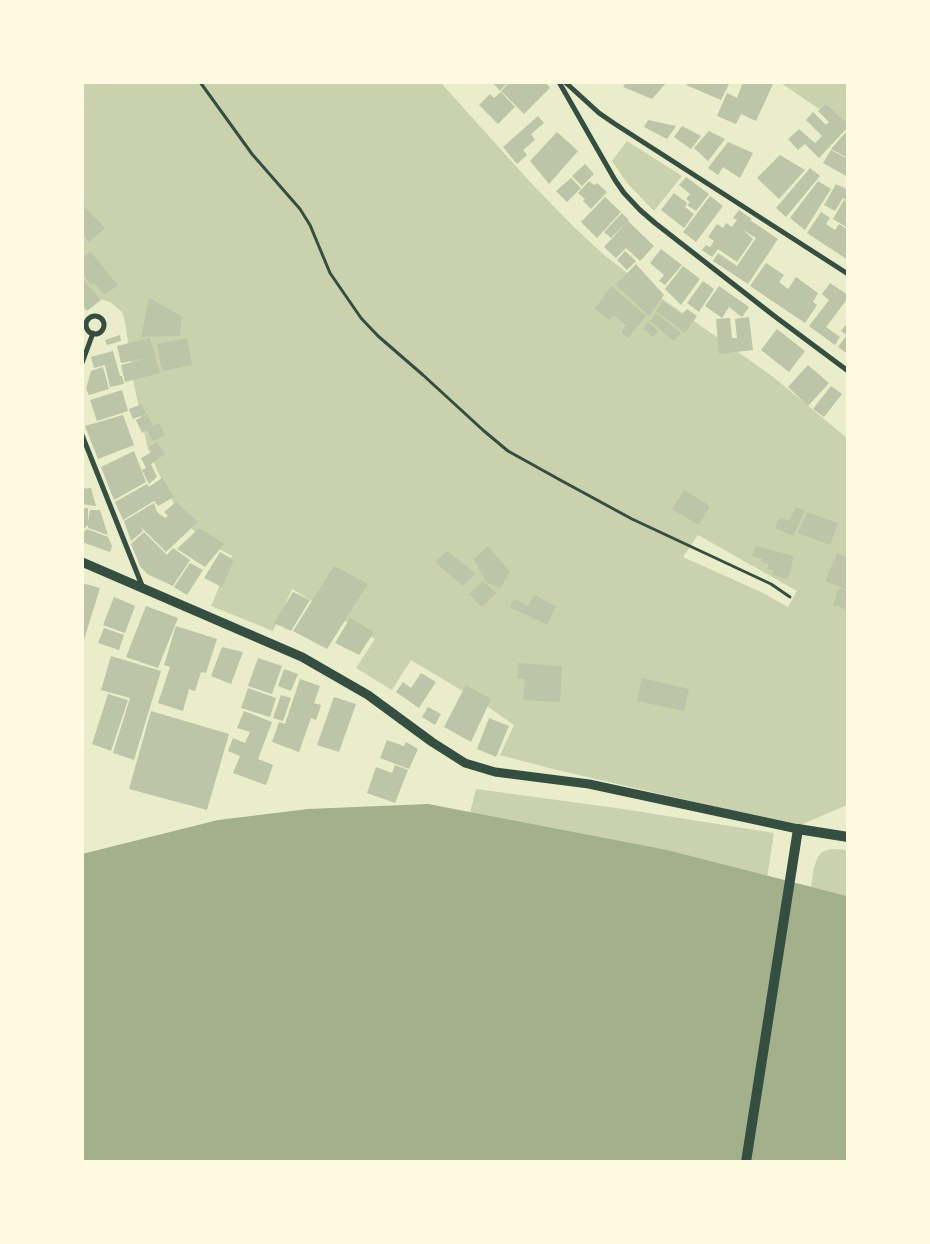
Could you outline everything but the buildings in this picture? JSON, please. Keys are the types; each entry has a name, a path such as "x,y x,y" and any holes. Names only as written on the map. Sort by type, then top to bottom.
{"main road":[{"path":"746,1162 798,829 848,837"}],"street":[{"path":"559,82 615,180 640,210 662,229 848,371"},
{"path":"565,82 599,113 615,124 848,274"},
{"path":"82,363 92,333"},
{"path":"82,434 143,589"},
{"path":"82,562 302,657 368,695 465,764 495,772 589,784 798,829"}],"path":[{"path":"200,82 252,154 300,209 310,225 330,273 361,318 378,336 424,375 484,432 508,451 632,519 770,584 790,597"}],"shaded area":[{"path":"83,83 441,83 531,183 604,255 647,288 772,376 847,438 847,805 798,826 500,755 514,725 481,702 411,660 392,690 356,668 375,639 292,589 273,631 211,606 232,556 209,543 188,526 176,508 158,472 148,449 134,385 125,321 122,312 110,302 83,294","holes":["698,535 797,591 788,607 761,592 683,557"]},
{"path":"781,83 847,83 847,128"},
{"path":"627,141 682,176 654,211 628,184 612,161"},
{"path":"476,789 623,809 774,833 765,891 463,840"},
{"path":"428,804 667,850 847,896 847,1161 83,1161 82,854 218,820 308,809"},
{"path":"831,849 847,850 847,896 811,887 814,867 818,857 822,852"}]}
